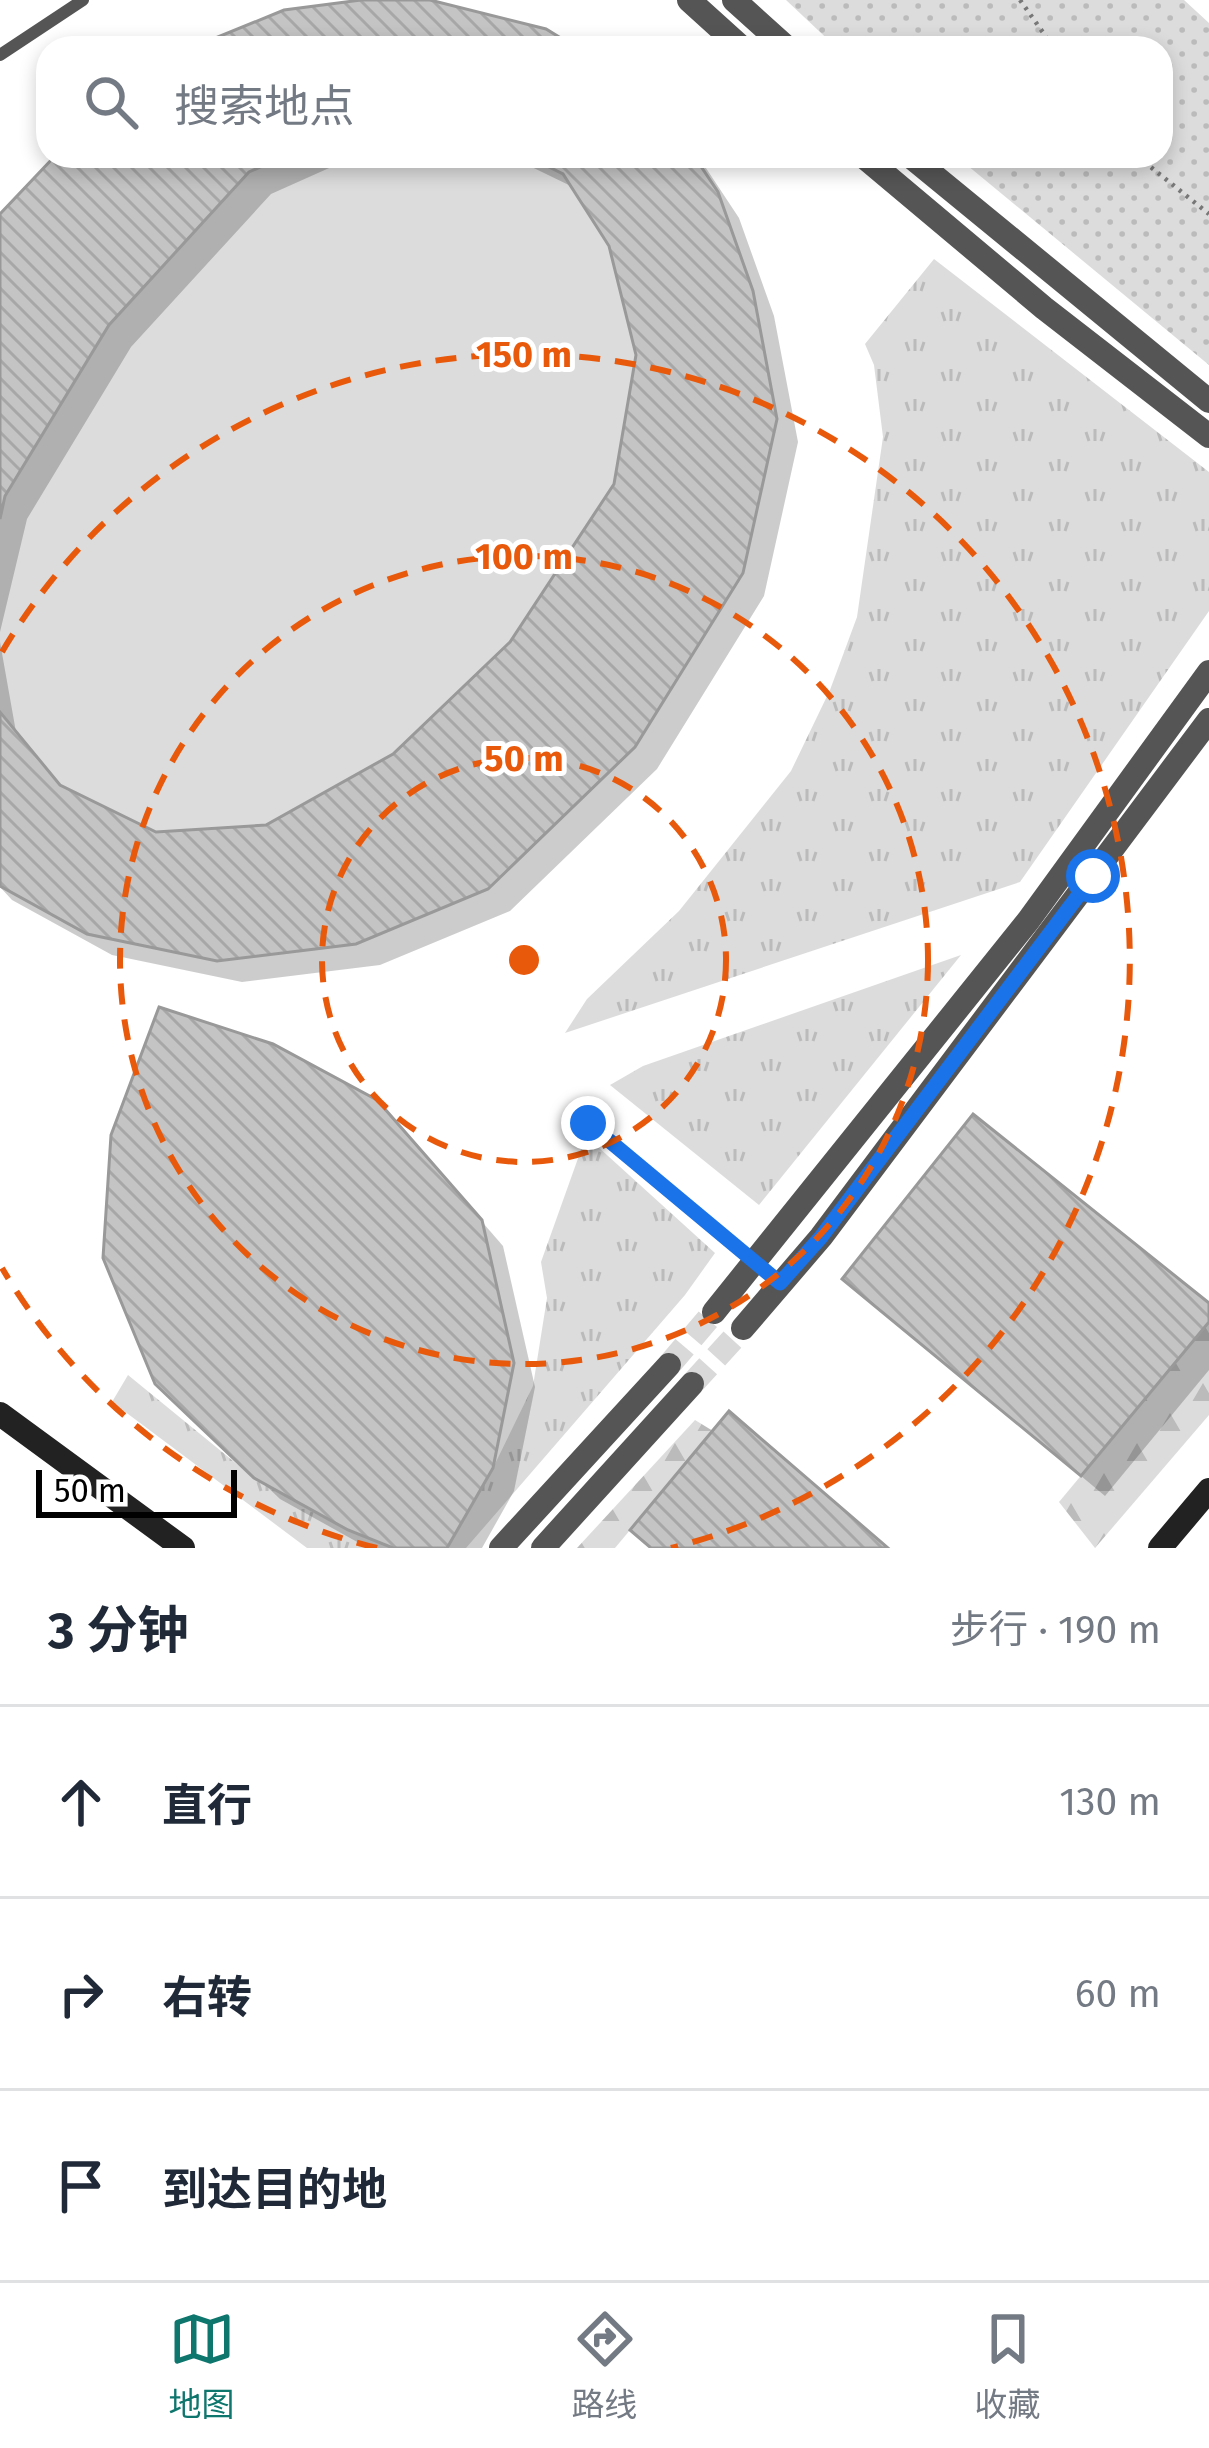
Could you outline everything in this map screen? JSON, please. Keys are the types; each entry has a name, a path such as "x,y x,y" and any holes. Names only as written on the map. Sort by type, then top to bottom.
{"street":[{"path":"689,0 729,36"},
{"path":"734,0 774,36"},
{"path":"877,168 1209,436"},
{"path":"925,168 1209,401"},
{"path":"714,1312 1028,921 1209,672"},
{"path":"743,1328 835,1218 1209,720"},
{"path":"501,1548 669,1365"},
{"path":"543,1548 692,1384"},
{"path":"0,1414 183,1548"},
{"path":"1160,1548 1209,1490"}],"lane":[{"path":"0,55 83,0"},
{"path":"588,1123 780,1283"}],"path":[{"path":"1019,0 1045,36"},
{"path":"1152,168 1209,214"}],"green space":[{"path":"786,0 1184,0 1209,23 1209,365 971,168 1173,168 1173,36 824,36"},
{"path":"44,168 699,168 753,291 777,419 743,573 635,747 488,889 356,944 217,961 87,934 0,886 0,214"},
{"path":"934,259 1209,472 1209,611 1020,882 565,1033 587,999 679,911 791,771 830,690 857,617 883,437 874,365 865,344"},
{"path":"961,955 759,1205 610,1085 643,1066"},
{"path":"586,1136 715,1253 685,1295 466,1548 447,1548 533,1386 547,1298 541,1262"},
{"path":"1209,1322 1209,1415 1095,1548 1059,1502"},
{"path":"128,1375 254,1478 348,1530 393,1548 307,1548 112,1402"},
{"path":"695,1420 713,1431 615,1548 577,1548"}],"building":[{"path":"361,0 430,0 546,29 557,36 220,36 284,10"},
{"path":"44,168 258,168 249,172 109,325 5,496 0,519 0,214"},
{"path":"551,168 702,168 718,192 753,291 777,419 743,573 635,747 488,889 356,944 217,961 87,934 0,886 0,712 60,785 156,832 266,825 393,754 510,642 614,484 636,355 609,246 563,174"},
{"path":"159,1007 273,1044 377,1100 482,1220 514,1363 493,1468 447,1548 393,1548 348,1530 254,1478 155,1384 103,1258 111,1135"},
{"path":"973,1114 1209,1303 1209,1322 1081,1476 842,1279"},
{"path":"729,1411 888,1548 651,1548 630,1530"}],"tunnel":[{"path":"669,1365 714,1312"},
{"path":"692,1384 743,1328"}],"route":[{"path":"588,1123 780,1283 821,1237 1093,876"}]}
